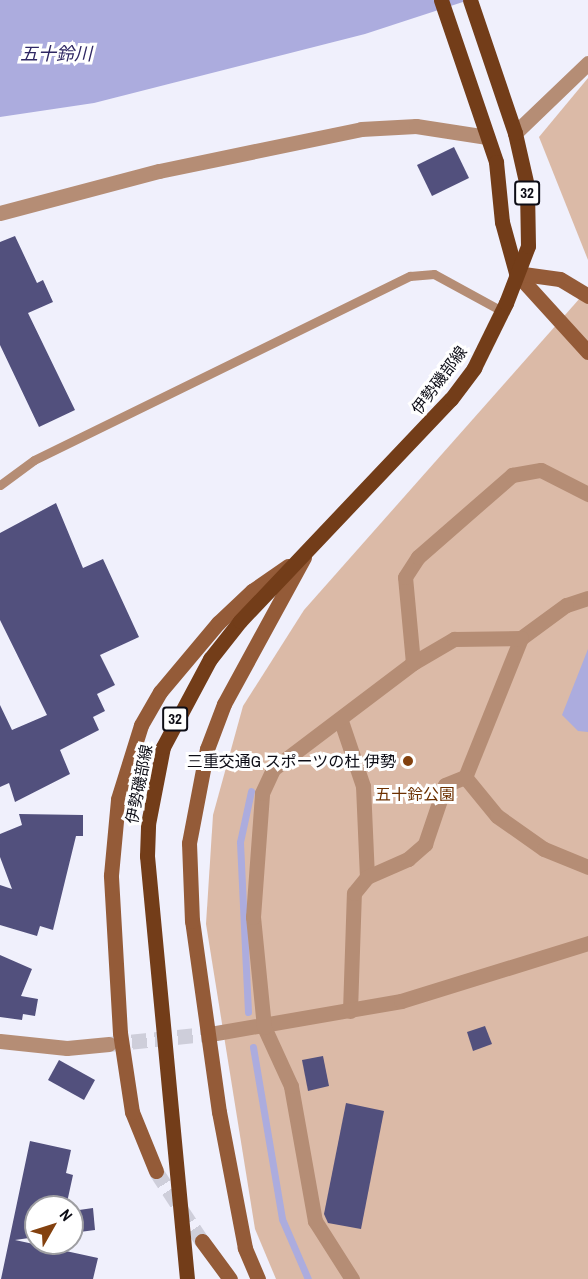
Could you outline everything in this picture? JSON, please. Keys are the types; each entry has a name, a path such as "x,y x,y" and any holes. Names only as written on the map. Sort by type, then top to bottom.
{"main road":[{"name":"32","path":"441,0 487,137 516,273"},
{"name":"伊勢磯部線","path":"188,1279 147,856 150,807 163,747 195,680 240,621 451,399 474,368 502,311 528,246 529,219 515,133 470,0"}],"street":[{"path":"515,133 588,63"},
{"path":"0,213 182,165 361,129 416,126 487,137"},
{"path":"516,273 560,279 588,296"},
{"path":"516,273 588,352"},
{"path":"413,663 405,577 418,557 512,475 541,470 588,494"},
{"path":"156,1171 125,1083 114,958 113,835 127,760 141,725 185,659 252,591 305,555"},
{"path":"258,1279 245,1248 219,1112 192,921 189,843 207,749 224,704 305,555"},
{"path":"350,1011 354,893 367,877 408,859 424,844 445,785 465,777 521,638 566,605 588,598"},
{"path":"352,1279 315,1221 291,1086 264,1027 253,917 262,792 273,769 341,720 413,663 454,639 521,638"},
{"path":"341,720 363,786 367,877"},
{"path":"465,777 497,816 544,849 588,867"},
{"path":"216,1032 264,1027 401,1001 588,943"},
{"path":"0,1041 67,1048 109,1044"},
{"path":"202,1241 230,1279"}],"lane":[{"path":"0,485 34,460 410,276 434,274 502,311"}],"green space":[{"path":"588,78 588,260 539,137"},
{"name":"三重交通G スポーツの杜 伊勢","path":"588,289 588,1279 276,1279 255,1229 206,924 213,815 243,706 304,610"}],"water":[{"name":"五十鈴川","path":"0,0 469,0 365,34 94,103 0,117"},
{"path":"588,649 588,732 578,731 562,715"}],"building":[{"path":"454,147 469,178 432,196 417,165"},
{"path":"15,236 37,283 43,280 53,302 28,313 75,410 39,427 0,345 0,242"},
{"path":"56,503 83,568 103,559 139,637 100,655 115,685 97,694 105,711 93,717 99,730 60,750 70,774 15,802 9,783 0,787 0,705 12,730 47,715 0,620 0,533"},
{"path":"19,814 83,815 83,836 76,836 53,930 40,926 37,936 0,925 0,885 12,889 0,857 0,834 22,825"},
{"path":"0,955 32,969 21,996 38,999 35,1016 23,1014 22,1020 0,1017"},
{"path":"485,1026 492,1044 473,1051 467,1032"},
{"path":"323,1056 329,1086 308,1091 302,1060"},
{"path":"59,1060 95,1080 84,1100 48,1080"},
{"path":"346,1103 384,1111 361,1229 328,1223 324,1214"},
{"path":"30,1141 71,1150 66,1173 73,1175 69,1195 24,1195 24,1239 15,1240 24,1242 24,1255 84,1255 98,1258 93,1279 1,1279"},
{"path":"93,1208 95,1230 84,1231 84,1209"}],"waterway":[{"path":"248,1012 240,842 251,791"},
{"path":"253,1047 282,1219 308,1279"}],"tunnel":[{"path":"109,1044 216,1033"},
{"path":"156,1171 202,1241"}],"place":[{"name":"三重交通G スポーツの杜 伊勢","path":"408,761"}],"park label":[{"name":"五十鈴公園","path":"415,794"}]}
